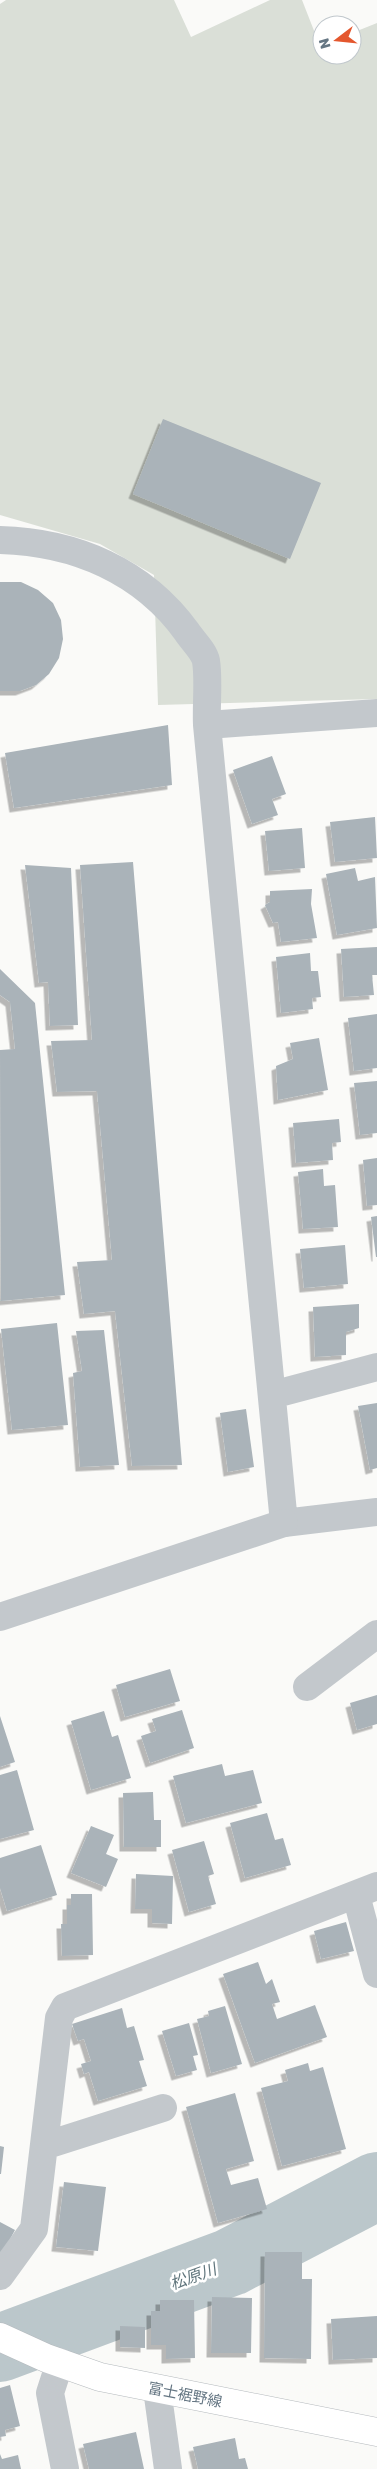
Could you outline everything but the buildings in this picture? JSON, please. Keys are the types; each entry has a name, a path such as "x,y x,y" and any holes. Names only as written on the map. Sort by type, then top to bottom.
{"main road":[{"name":"富士裾野線","path":"0,2337 53,2360 100,2377 377,2432"}],"street":[{"path":"0,540 38,542 89,557 129,575 173,613 206,659 207,725 284,1523"},
{"path":"207,725 377,713"},
{"path":"272,1395 377,1367"},
{"path":"0,1617 284,1523 377,1512"},
{"path":"307,1687 377,1634"},
{"path":"0,2276 34,2229 59,2018 65,2007 366,1891 377,1974"},
{"path":"44,2146 163,2108"},
{"path":"53,2360 50,2394 65,2469"},
{"path":"157,2389 168,2469"}],"shaded area":[{"path":"6,0 174,0 191,37 270,0 302,0 312,26 312,65 362,65 362,29 377,23 377,699 158,705 154,575 100,544 0,515 0,4"}],"waterway":[{"name":"松原川","path":"0,2348 231,2262 377,2186"}]}
